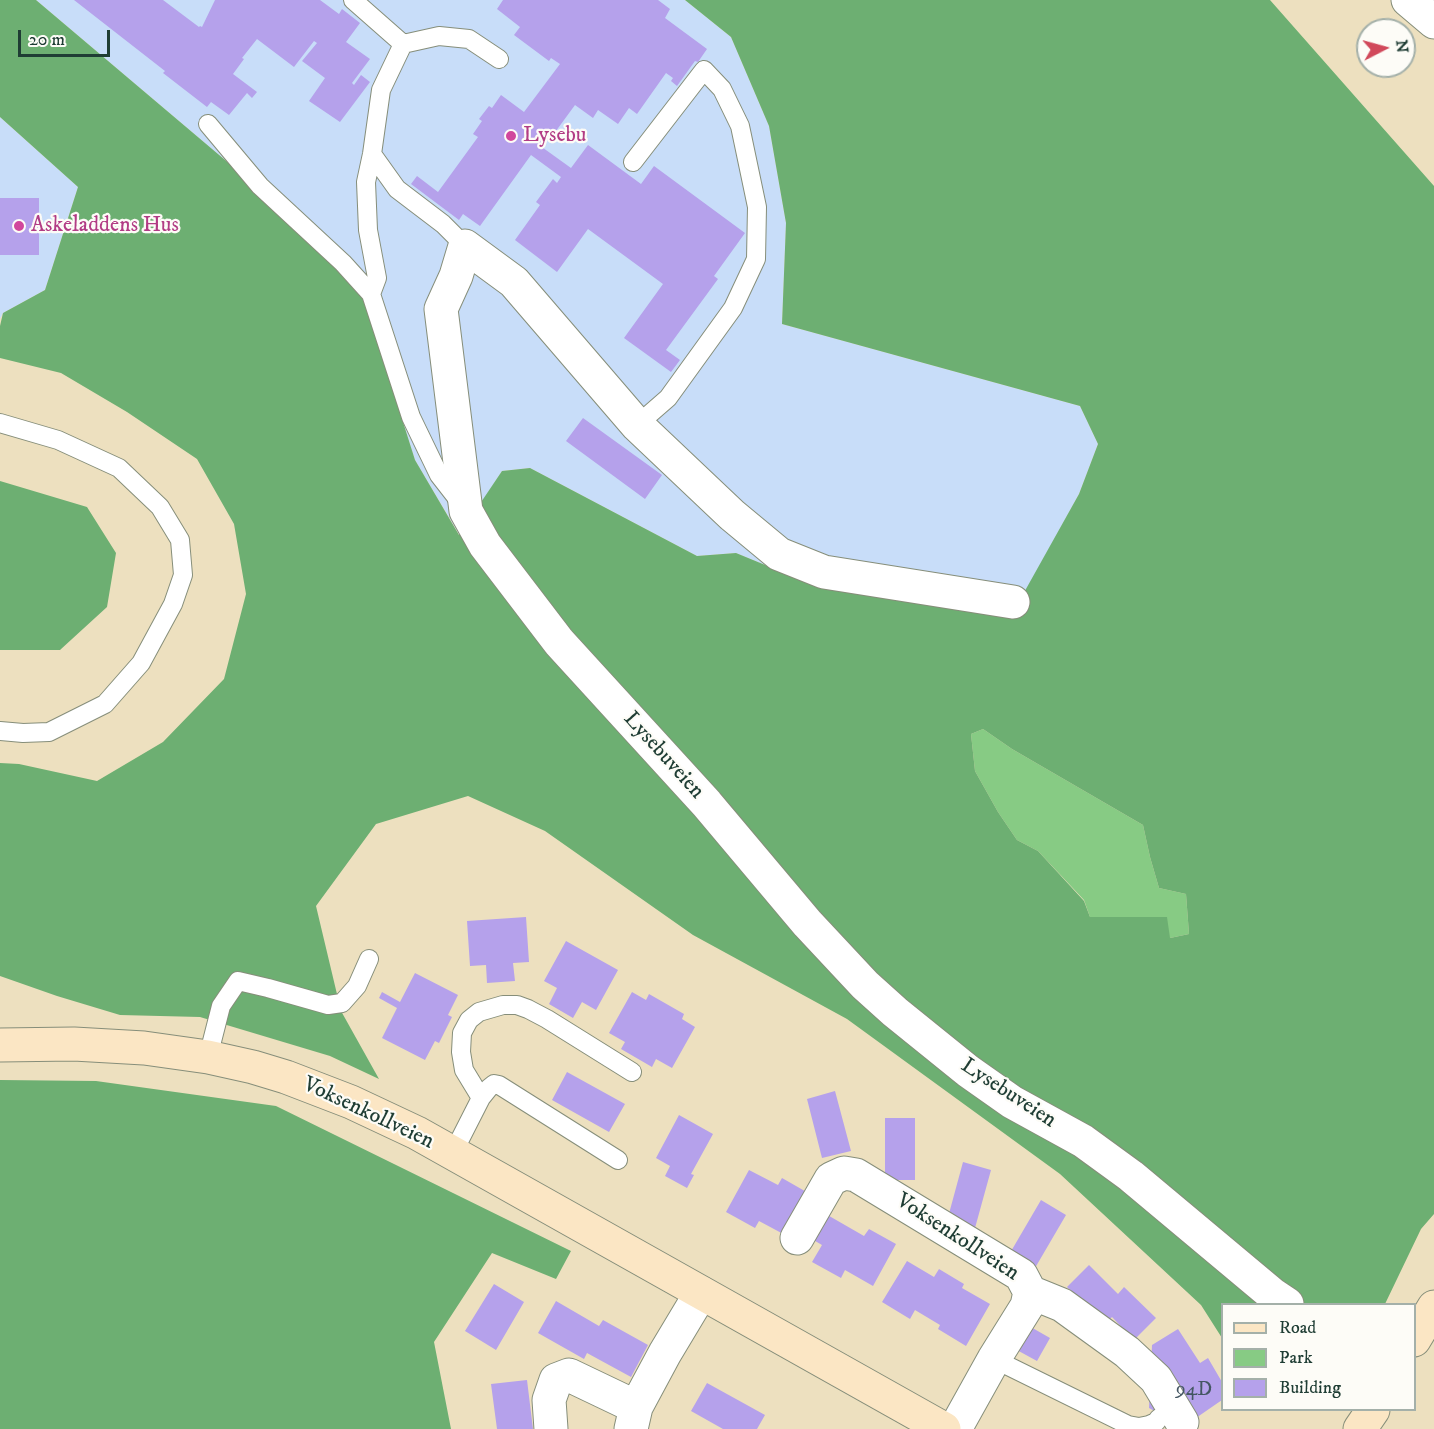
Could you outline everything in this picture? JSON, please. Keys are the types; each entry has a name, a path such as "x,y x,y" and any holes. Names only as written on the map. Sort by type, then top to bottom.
{"street":[{"path":"1408,0 1434,22"},
{"path":"465,246 514,282 637,425 732,515 779,554 824,572 1013,602"},
{"name":"Lysebuveien","path":"465,246 456,276 441,309 466,511 485,545 559,642 706,804 808,924 865,985 968,1071 1012,1102 1083,1141 1131,1176 1284,1303"},
{"name":"Voksenkollveien","path":"0,1045 74,1044 144,1048 208,1057 254,1067 317,1088 382,1116 453,1154 944,1429"},
{"name":"Voksenkollveien","path":"797,1238 831,1179 844,1173 856,1175 1021,1275 1030,1292 1027,1306 955,1429"},
{"path":"1030,1292 1062,1305 1127,1352 1156,1379 1171,1420"},
{"path":"551,1429 549,1400 556,1380 569,1375 633,1418 665,1353 701,1293"},
{"path":"1416,1337 1434,1306"},
{"path":"1360,1429 1372,1411"}],"lane":[{"path":"353,0 403,44"},
{"path":"403,44 439,36 469,39 499,59"},
{"path":"371,294 377,278 368,230 366,182 381,90 403,44"},
{"path":"633,162 704,70 722,89 740,126 757,207 756,259 733,308 668,398 637,425"},
{"path":"208,124 260,186 343,263 371,294 411,417 439,475 466,511"},
{"path":"372,154 397,189 443,224 465,246"},
{"path":"0,423 58,441 119,468 159,507 180,540 183,575 173,604 141,663 105,704 49,732 0,731"},
{"path":"208,1057 221,1006 238,981 328,1005 342,1003 357,986 369,959"},
{"path":"481,1098 464,1070 461,1052 462,1033 469,1020 479,1012 503,1005 517,1005 528,1009 632,1072"},
{"path":"453,1154 481,1098 494,1084 618,1160"},
{"path":"994,1359 1128,1425 1139,1427 1171,1420"}],"shaded area":[{"name":"Lysebu","path":"36,0 685,0 731,37 769,126 786,223 782,324 1080,406 1098,444 1079,494 1013,614 821,588 736,553 697,556 530,468 502,471 460,536 415,460 355,270"},
{"path":"0,117 78,187 45,290 3,313 0,319"}],"green space":[{"path":"0,0 36,0 355,270 415,460 459,535 502,471 530,468 697,556 736,553 821,588 1012,614 1079,494 1098,444 1080,406 782,324 786,223 769,126 731,37 685,0 1270,0 1434,186 1434,1214 1421,1229 1385,1303 1221,1303 1221,1336 1201,1305 1060,1174 847,1019 693,935 545,831 468,796 376,824 316,906 341,1011 379,1079 330,1056 200,1017 120,1015 0,976 0,763 19,764 97,781 163,742 224,679 246,594 234,524 197,459 127,412 61,373 0,358 0,326 3,313 45,290 78,187 0,117","holes":["983,729 1012,749 1143,825 1159,888 1186,894 1189,934 1170,938 1167,917 1090,917 1084,901 1038,851 1017,840 998,812 975,771 971,734"]},
{"path":"0,481 87,507 116,553 107,607 60,650 0,650"},
{"path":"983,729 1012,749 1143,825 1159,888 1186,894 1189,934 1170,938 1090,917 1084,900 1038,851 1017,840 998,812 975,771 971,734"},
{"path":"0,1080 96,1081 276,1106 571,1251 556,1279 492,1253 434,1342 451,1429 0,1429"}],"building":[{"path":"74,0 163,0 202,27 215,0 320,0 339,14 342,9 360,23 346,42 370,59 352,83 354,85 361,75 370,82 340,122 309,101 325,78 302,61 317,43 314,41 294,67 257,39 233,74 257,92 252,98 247,93 229,115 211,102 207,107"},
{"path":"503,0 658,0 670,9 665,18 707,49 677,86 671,81 673,78 666,73 637,114 629,108 618,124 598,110 593,118 575,105 553,135 549,131 539,145 571,168 588,145 641,184 654,166 745,233 714,276 718,279 666,350 680,360 671,372 624,338 663,284 588,229 557,272 515,240 540,205 536,202 553,179 557,183 561,177 531,155 480,226 463,214 459,220 411,184 417,176 438,192 478,137 473,134 482,121 479,119 489,106 492,108 501,95 524,112 560,64 551,58 549,61 514,35 520,27 497,9"},
{"name":"Askeladdens Hus","path":"0,198 39,198 39,255 0,255"},
{"path":"583,418 662,475 645,499 566,441"},
{"path":"526,917 529,962 513,963 515,981 487,983 486,965 470,966 467,921"},
{"path":"566,941 618,970 596,1010 582,1002 573,1018 549,1004 557,988 544,981"},
{"path":"415,973 458,995 448,1015 452,1017 439,1043 435,1041 425,1060 382,1038 397,1008 379,998 382,992 400,1002"},
{"path":"632,992 646,1000 649,994 684,1014 682,1019 695,1027 672,1068 656,1059 652,1067 621,1049 625,1042 609,1033"},
{"path":"567,1072 625,1104 609,1132 552,1100"},
{"path":"835,1091 851,1151 822,1158 807,1099"},
{"path":"679,1115 713,1134 691,1174 694,1175 687,1188 665,1176 670,1166 656,1158"},
{"path":"885,1118 915,1118 915,1180 885,1180"},
{"path":"963,1162 991,1170 975,1228 947,1221"},
{"path":"749,1170 778,1185 782,1178 810,1194 787,1236 759,1221 755,1228 726,1212"},
{"path":"1041,1200 1066,1215 1035,1268 1010,1253"},
{"path":"824,1213 864,1236 869,1229 896,1244 873,1286 845,1270 841,1278 812,1262 822,1245 810,1238"},
{"path":"907,1261 934,1277 939,1269 964,1284 962,1288 990,1304 966,1346 938,1329 940,1325 915,1310 910,1319 882,1302"},
{"path":"1089,1265 1118,1294 1124,1287 1156,1318 1134,1340 1112,1317 1104,1325 1067,1287"},
{"path":"494,1284 524,1302 496,1350 465,1331"},
{"path":"556,1301 599,1326 603,1320 648,1345 631,1377 587,1353 584,1359 538,1333"},
{"path":"1029,1326 1050,1338 1037,1361 1015,1349"},
{"path":"1178,1329 1200,1363 1208,1358 1221,1380 1221,1401 1180,1429 1173,1421 1149,1408 1152,1345"},
{"path":"527,1380 533,1429 497,1429 491,1384"},
{"path":"707,1383 765,1415 757,1429 723,1429 691,1411"}],"place":[{"name":"Lysebu","path":"511,136"},
{"name":"Askeladdens Hus","path":"19,226"}]}
